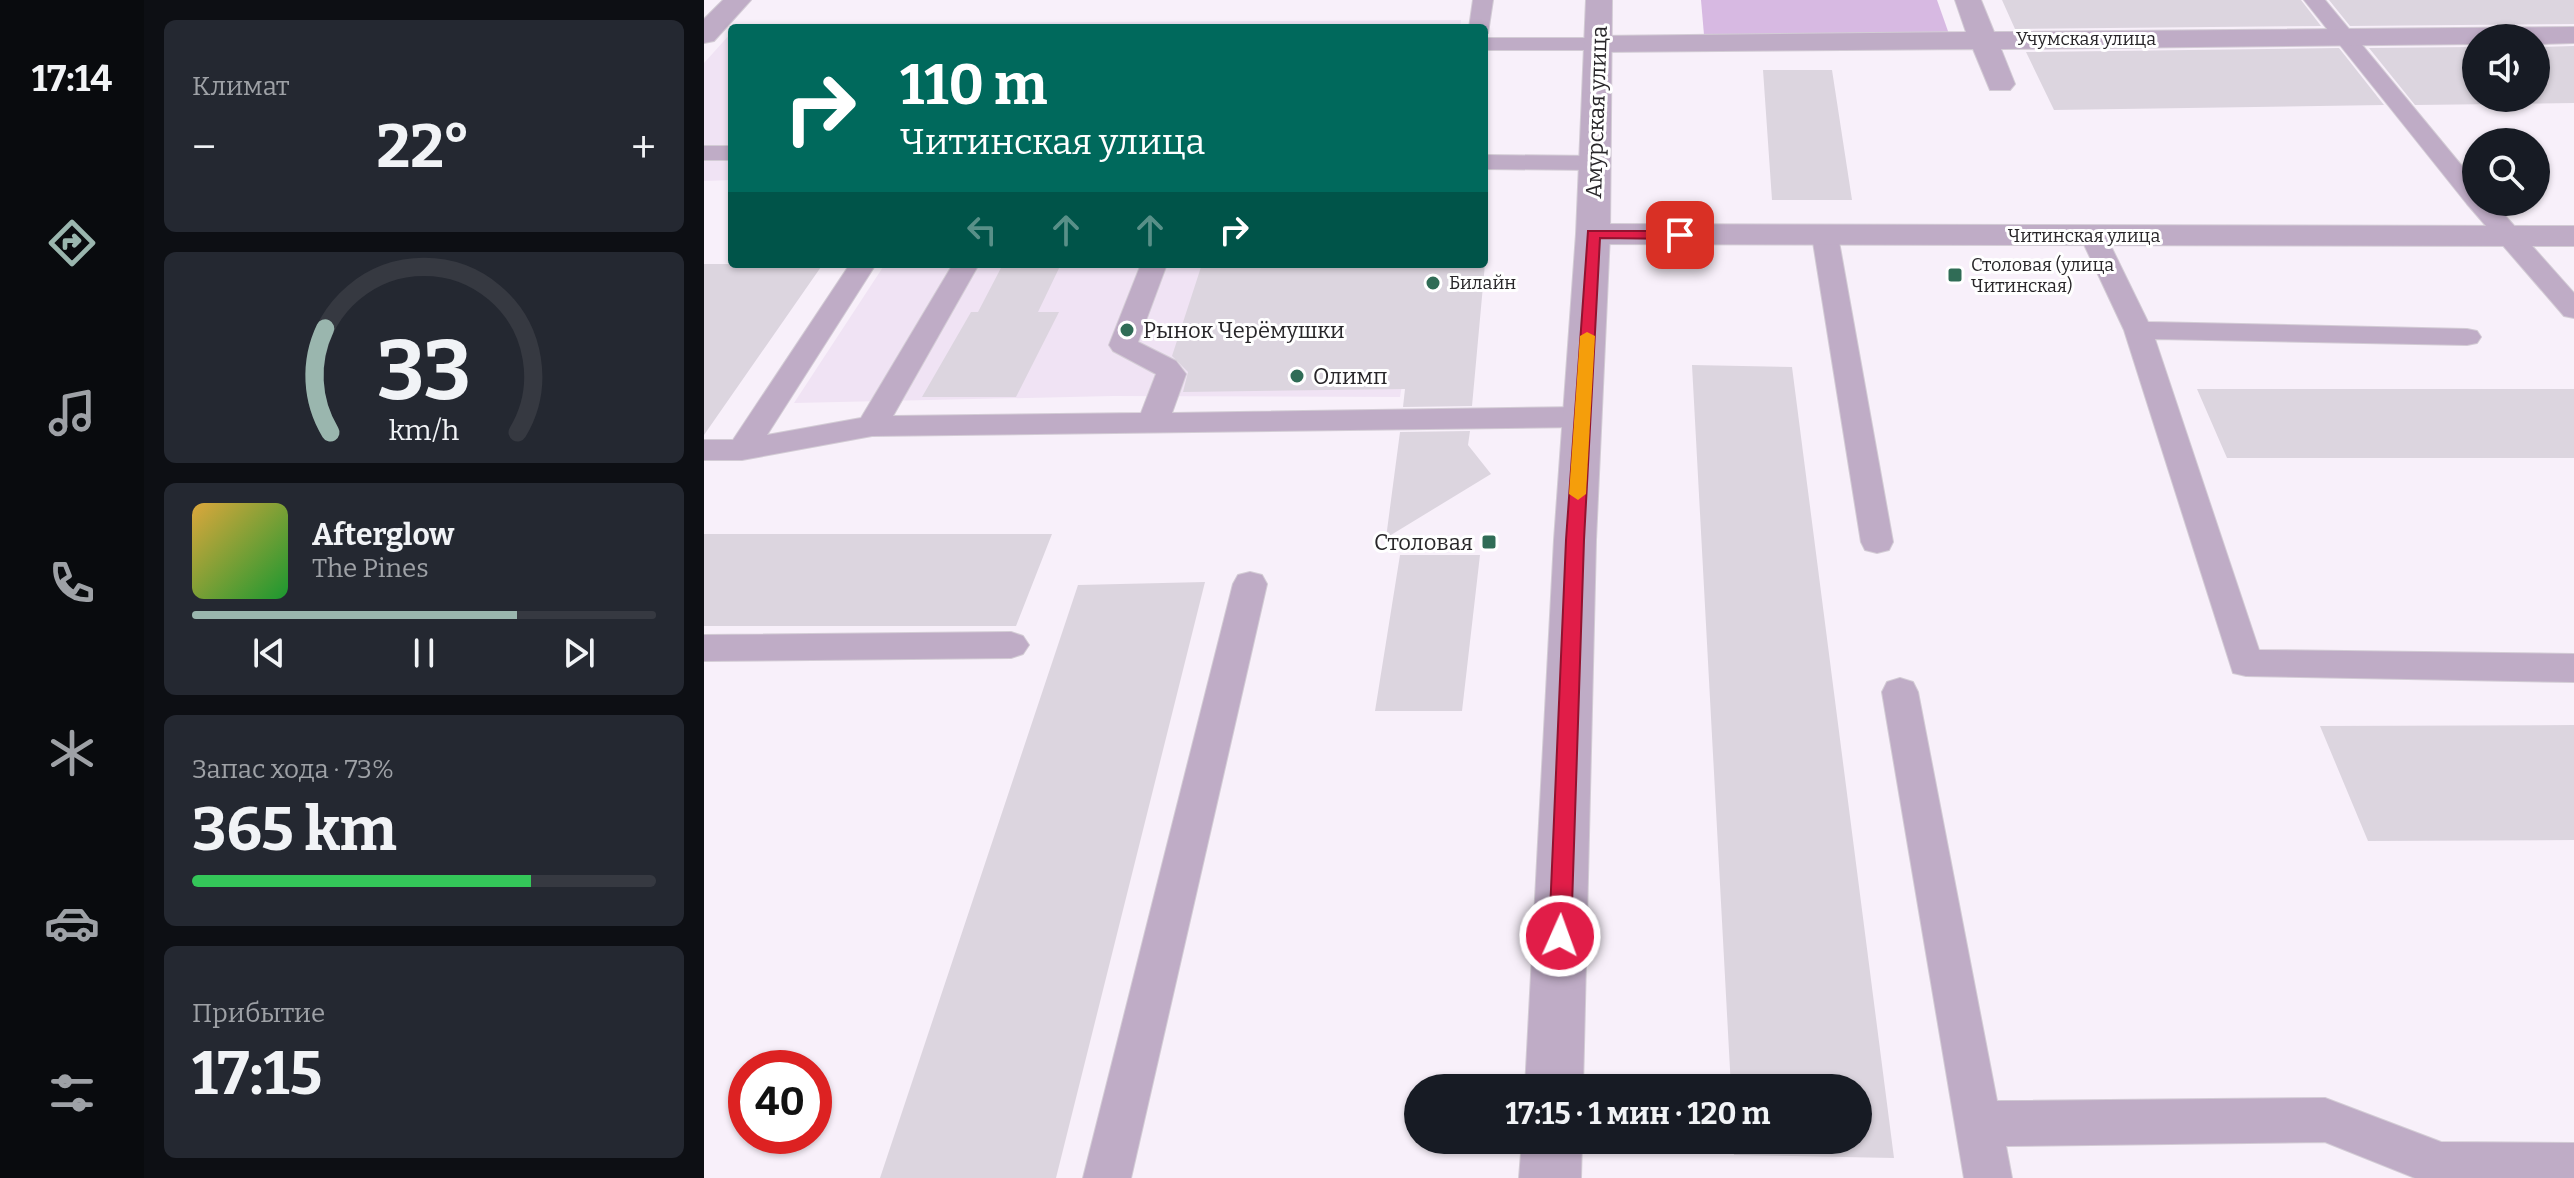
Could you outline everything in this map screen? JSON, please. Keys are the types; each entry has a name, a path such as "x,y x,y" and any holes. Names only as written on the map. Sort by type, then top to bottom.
{"street":[{"path":"707,29 738,0"},
{"name":"Амурская улица","path":"1555,1074 1582,417 1593,234 1599,0"},
{"path":"1968,0 2000,84"},
{"name":"Учумская улица","path":"1598,44 2574,35"},
{"name":"Читинская улица","path":"1593,234 2574,236"},
{"path":"1550,1178 1551,1154"}],"lane":[{"path":"1480,24 1483,0"},
{"path":"2314,0 2462,182"},
{"path":"1488,44 1598,44"},
{"path":"704,153 728,153"},
{"path":"1488,162 1595,163"},
{"path":"2490,216 2574,310"},
{"path":"1825,236 1877,542"},
{"path":"2093,236 2138,330 2246,663 2574,668"},
{"path":"742,450 860,268"},
{"path":"872,426 964,268"},
{"path":"1152,268 1123,345 1166,367 1171,374 1152,425"},
{"path":"2138,330 2467,337"},
{"path":"704,450 742,450 872,426 1152,425 1582,417"},
{"path":"1107,1178 1250,584"},
{"path":"704,648 1011,645"},
{"path":"1900,692 1988,1178"},
{"path":"1980,1124 2325,1120 2441,1165 2574,1166"}],"shaded area":[{"path":"1701,0 1937,0 1949,34 1704,35"},
{"path":"1461,20 1460,24 739,24"},
{"path":"728,36 728,180 704,181 704,63"},
{"name":"Рынок Черёмушки","path":"882,268 1421,268 1400,397 1113,396 794,403"}],"building":[{"path":"2002,0 2301,0 2321,26 2015,29"},
{"path":"2329,0 2574,0 2574,24 2350,26"},
{"path":"2574,46 2574,103 2550,103 2550,47"},
{"path":"2462,47 2462,104 2415,105 2369,48"},
{"path":"2339,48 2384,105 2054,110 2026,52"},
{"path":"1763,70 1832,70 1852,200 1772,200"},
{"path":"704,264 728,264 728,268 820,268 704,435"},
{"path":"1001,268 1059,268 1038,312 1059,312 1016,397 922,397 971,312 978,312"},
{"path":"1201,268 1485,268 1472,406 1403,407 1405,389 1183,392 1188,372 1172,356"},
{"path":"1692,365 1792,367 1894,1158 1734,1155 1872,1154 1872,1074 1730,1074"},
{"path":"2197,389 2574,389 2574,458 2227,458"},
{"path":"1470,431 1468,445 1491,474 1386,538 1400,432"},
{"path":"704,534 1052,534 1016,626 704,626"},
{"path":"1400,555 1480,555 1462,711 1375,711"},
{"path":"1205,582 1056,1178 880,1178 1078,585"},
{"path":"2574,725 2574,840 2368,841 2320,726"}],"slow traffic":[{"path":"1578,494 1587,336"}],"place":[{"name":"Столовая (улица Читинская)","path":"1955,275"},
{"name":"Билайн","path":"1433,283"},
{"name":"Рынок Черёмушки","path":"1127,330"},
{"name":"Олимп","path":"1297,376"},
{"name":"Столовая","path":"1489,542"}],"route":[{"path":"1560,936 1575,540 1593,234 1680,235"}]}
